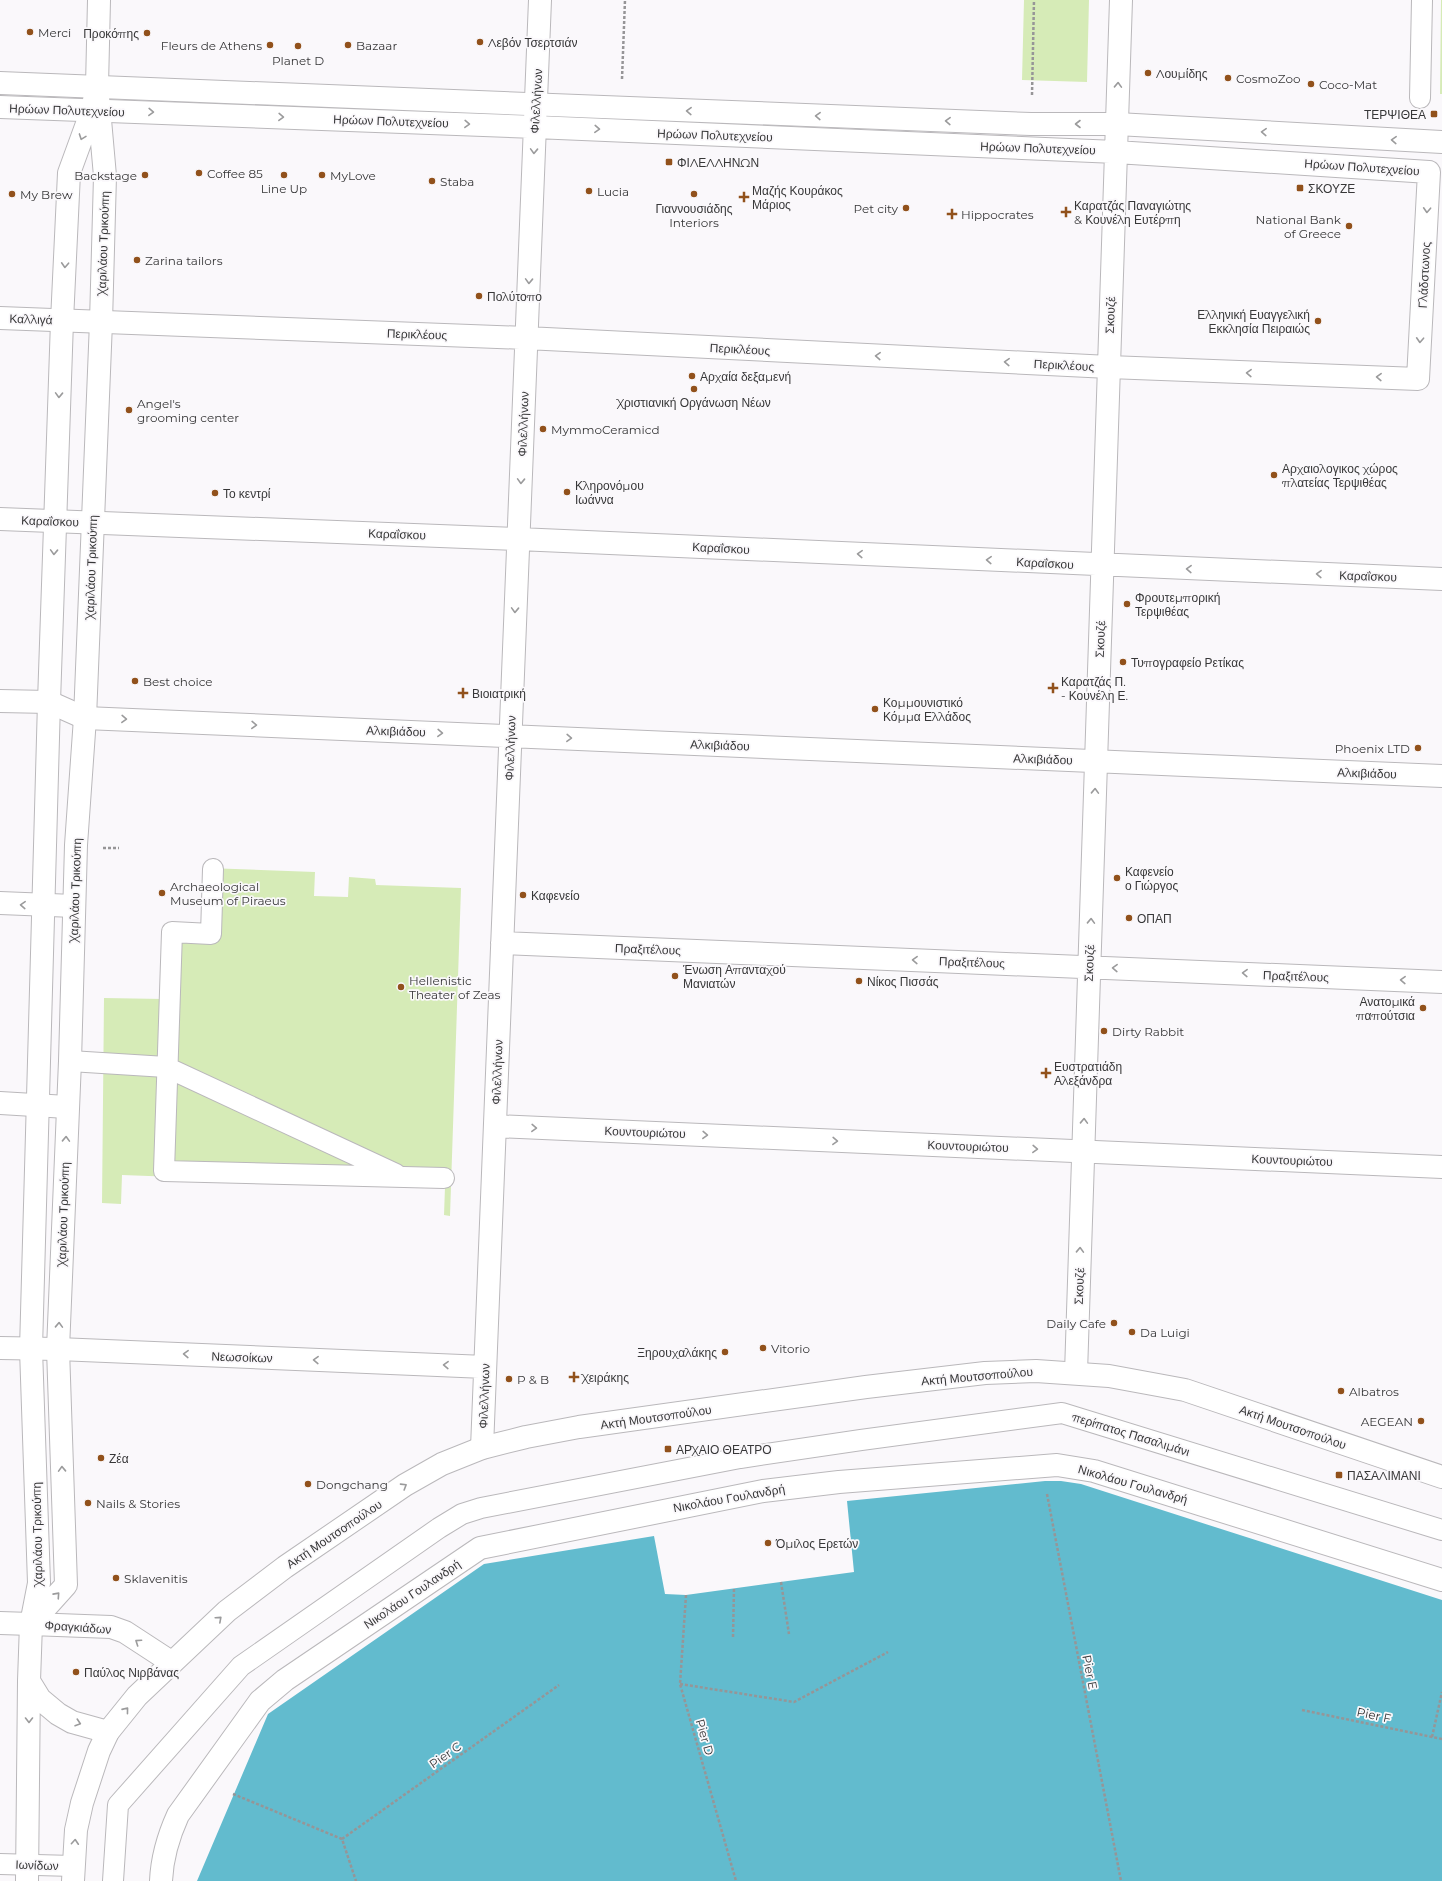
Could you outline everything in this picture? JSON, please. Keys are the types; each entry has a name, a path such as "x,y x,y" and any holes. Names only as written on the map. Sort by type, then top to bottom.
{"street":[{"name":"Χαριλάου Τρικούπη","path":"31,1624 66,1585 58,1349 70,1061 76,845 85,718 101,322 105,176 95,110 99,0"},
{"name":"Φιλελλήνων","path":"482,1448 540,0"},
{"name":"Σκουζέ","path":"1076,1373 1121,0"},
{"path":"1420,98 1422,0"},
{"name":"Ηρώων Πολυτεχνείου","path":"0,83 536,104 620,109 1031,124 1117,124 1437,142"},
{"name":"Ηρώων Πολυτεχνείου","path":"0,107 535,127 1116,152 1429,172"},
{"name":"Χαριλάου Τρικούπη","path":"31,1624 39,1583 31,1349 54,521 62,321 69,173 95,110"},
{"name":"Γλάδστωνος","path":"1418,379 1429,172"},
{"name":"Καλλιγά","path":"0,318 62,321"},
{"name":"Περικλέους","path":"62,321 526,338 1109,367 1418,379"},
{"name":"Καραΐσκου","path":"0,519 518,539 1442,579"},
{"name":"Αλκιβιάδου","path":"0,701 49,702 85,718 1442,776"},
{"path":"213,869 211,934 172,932 166,1067 164,1170 444,1178"},
{"path":"0,903 44,906 74,906"},
{"name":"Πραξιτέλους","path":"502,943 1442,982"},
{"path":"70,1061 166,1067 402,1177"},
{"path":"0,1103 39,1104 67,1107"},
{"name":"Κουντουριώτου","path":"495,1126 1442,1167"},
{"name":"Νεωσοίκων","path":"0,1348 58,1349 485,1367"},
{"name":"Ακτή Μουτσοπούλου","path":"73,1874 76,1830 82,1803 99,1751 108,1732 137,1696 171,1662 227,1611 285,1567 405,1485 442,1464 482,1448 526,1437 578,1428 866,1387 985,1373 1036,1371 1109,1376 1185,1390 1442,1477"},
{"name":"περίπατος Πασαλιμάνι","path":"113,1881 118,1805 241,1666 439,1528 462,1514 481,1508 740,1458 1062,1413 1442,1530"},
{"name":"Νικολάου Γουλανδρή","path":"161,1881 161,1861 170,1833 178,1815 260,1701 285,1680 480,1548 763,1491 839,1482 1042,1466 1073,1466 1094,1471 1442,1580"},
{"name":"Φραγκιάδων","path":"0,1623 111,1627 125,1632 171,1662"},
{"path":"28,1872 29,1681 31,1624"},
{"path":"29,1681 40,1699 58,1714 72,1722 108,1732"},
{"name":"Ιωνίδων","path":"0,1864 28,1872 73,1874"}],"path":[{"path":"620,109 625,0"},
{"path":"1031,124 1034,0"},
{"path":"106,848 119,848"},
{"name":"Pier E","path":"1042,1466 1121,1881"},
{"path":"781,1582 789,1634"},
{"path":"733,1637 734,1588"},
{"name":"Pier D","path":"686,1595 680,1684 736,1881"},
{"path":"680,1684 794,1702 888,1652"},
{"name":"Pier C","path":"342,1839 559,1685"},
{"path":"1432,1737 1442,1692"},
{"name":"Pier F","path":"1302,1710 1442,1739"},
{"path":"233,1794 342,1839 356,1881"}],"green space":[{"path":"1024,0 1089,0 1087,82 1022,80"},
{"path":"1441,0 1442,94 1440,94"},
{"path":"207,868 315,872 314,896 348,897 349,877 375,879 376,885 461,888 450,1216 444,1215 445,1187 122,1175 121,1204 102,1203 104,998 163,999 166,926 205,927"}],"water":[{"path":"1045,1481 1061,1481 1081,1484 1442,1600 1442,1881 197,1881 268,1714 484,1564 654,1536 665,1594 686,1595 854,1572 847,1501"}],"place":[{"name":"Merci","path":"30,32"},
{"name":"Προκόπης","path":"147,33"},
{"name":"Λεβόν Τσερτσιάν","path":"480,42"},
{"name":"Fleurs de Athens","path":"270,45"},
{"name":"Bazaar","path":"348,45"},
{"name":"Planet D","path":"298,46"},
{"name":"Λουμίδης","path":"1148,73"},
{"name":"CosmoZoo","path":"1228,78"},
{"name":"Coco-Mat","path":"1311,84"},
{"name":"ΤΕΡΨΙΘΕΑ","path":"1434,114"},
{"name":"ΦΙΛΕΛΛΗΝΩΝ","path":"669,162"},
{"name":"Coffee 85","path":"199,173"},
{"name":"Backstage","path":"145,175"},
{"name":"Line Up","path":"284,175"},
{"name":"MyLove","path":"322,175"},
{"name":"Staba","path":"432,181"},
{"name":"ΣΚΟΥΖΕ","path":"1300,188"},
{"name":"Lucia","path":"589,191"},
{"name":"My Brew","path":"12,194"},
{"name":"Γιαννουσιάδης Interiors","path":"694,194"},
{"name":"Μαζής Κουράκος Μάριος","path":"744,197"},
{"name":"Pet city","path":"906,208"},
{"name":"Καρατζάς Παναγιώτης & Κουνέλη Ευτέρπη","path":"1066,212"},
{"name":"Hippocrates","path":"952,214"},
{"name":"National Bank of Greece","path":"1349,226"},
{"name":"Zarina tailors","path":"137,260"},
{"name":"Πολύτοπο","path":"479,296"},
{"name":"Ελληνική Ευαγγελική Εκκλησία Πειραιώς","path":"1318,321"},
{"name":"Αρχαία δεξαμενή","path":"692,376"},
{"name":"Χριστιανική Οργάνωση Νέων","path":"694,389"},
{"name":"Angel's grooming center","path":"129,410"},
{"name":"MymmoCeramicd","path":"543,429"},
{"name":"Αρχαιολογικος χώρος πλατείας Τερψιθέας","path":"1274,475"},
{"name":"Κληρονόμου Ιωάννα","path":"567,492"},
{"name":"Το κεντρί","path":"215,493"},
{"name":"Φρουτεμπορική Τερψιθέας","path":"1127,604"},
{"name":"Τυπογραφείο Ρετίκας","path":"1123,662"},
{"name":"Best choice","path":"135,681"},
{"name":"Καρατζάς Π. - Κουνέλη Ε.","path":"1053,688"},
{"name":"Βιοιατρική","path":"463,693"},
{"name":"Κομμουνιστικό Κόμμα Ελλάδος","path":"875,709"},
{"name":"Phoenix LTD","path":"1418,748"},
{"name":"Καφενείο ο Γιώργος","path":"1117,878"},
{"name":"Archaeological Museum of Piraeus","path":"162,893"},
{"name":"Καφενείο","path":"523,895"},
{"name":"ΟΠΑΠ","path":"1129,918"},
{"name":"Ένωση Απανταχού Μανιατών","path":"675,976"},
{"name":"Νίκος Πισσάς","path":"859,981"},
{"name":"Hellenistic Theater of Zeas","path":"401,987"},
{"name":"Ανατομικά παπούτσια","path":"1423,1008"},
{"name":"Dirty Rabbit","path":"1104,1031"},
{"name":"Ευστρατιάδη Αλεξάνδρα","path":"1046,1073"},
{"name":"Daily Cafe","path":"1114,1323"},
{"name":"Da Luigi","path":"1132,1332"},
{"name":"Vitorio","path":"763,1348"},
{"name":"Ξηρουχαλάκης","path":"725,1352"},
{"name":"Χειράκης","path":"574,1377"},
{"name":"P & B","path":"509,1379"},
{"name":"Albatros","path":"1341,1391"},
{"name":"AEGEAN","path":"1421,1421"},
{"name":"ΑΡΧΑΙΟ ΘΕΑΤΡΟ","path":"668,1449"},
{"name":"Ζέα","path":"101,1458"},
{"name":"ΠΑΣΑΛΙΜΑΝΙ","path":"1339,1475"},
{"name":"Dongchang","path":"308,1484"},
{"name":"Nails & Stories","path":"88,1503"},
{"name":"Όμιλος Ερετών","path":"768,1543"},
{"name":"Sklavenitis","path":"116,1578"},
{"name":"Παύλος Νιρβάνας","path":"76,1672"}]}
